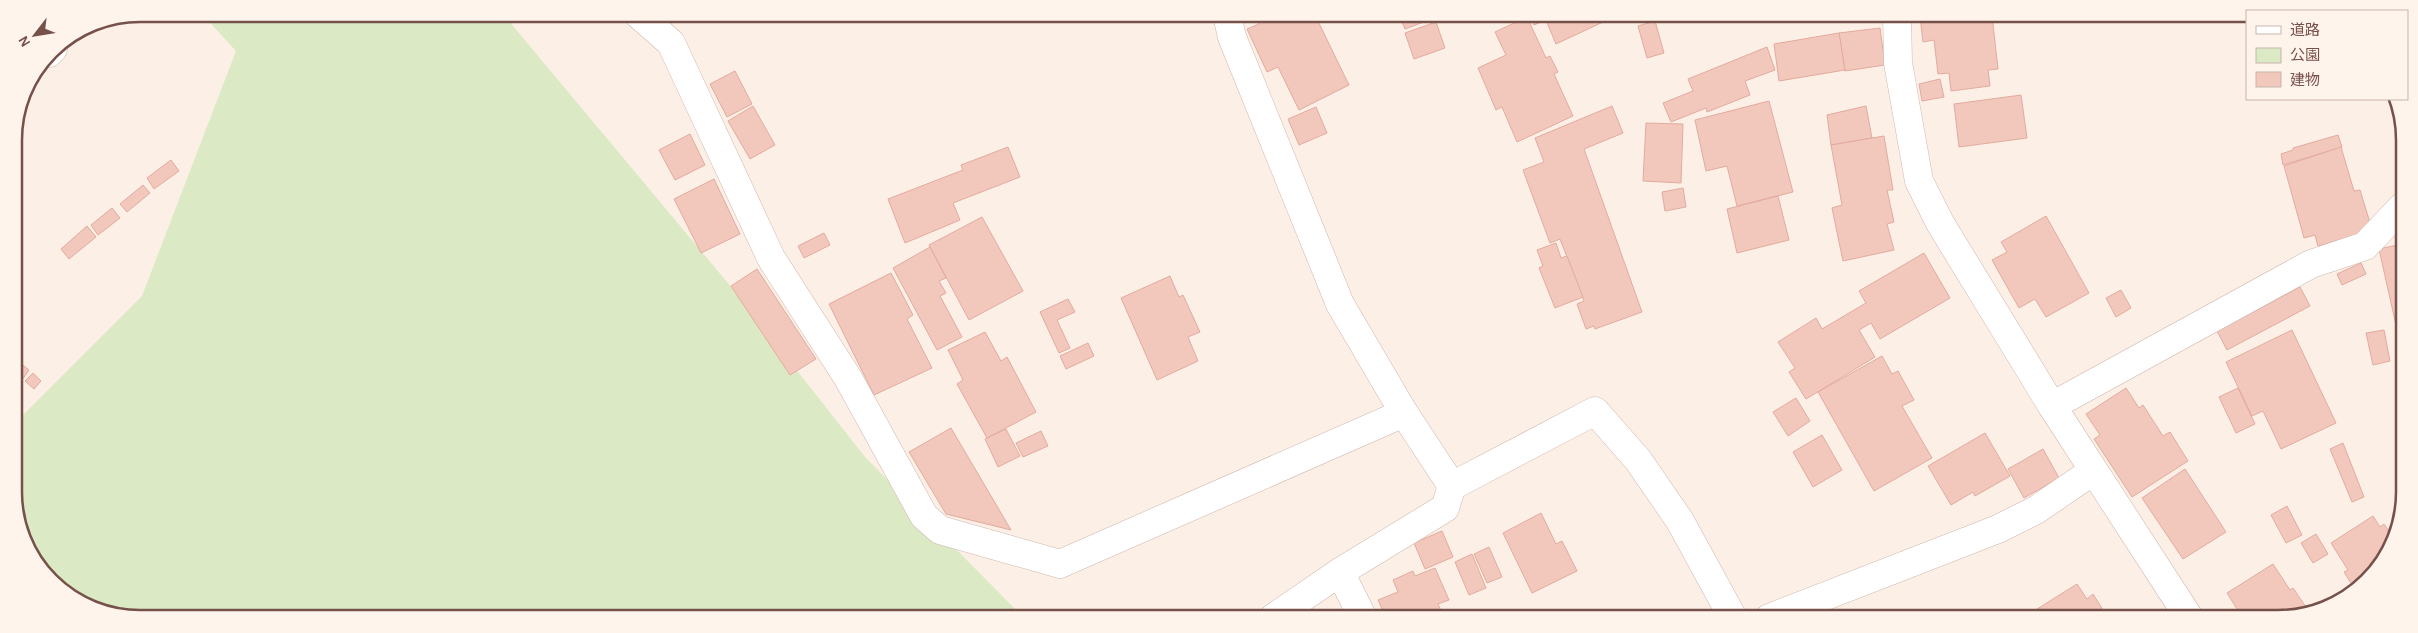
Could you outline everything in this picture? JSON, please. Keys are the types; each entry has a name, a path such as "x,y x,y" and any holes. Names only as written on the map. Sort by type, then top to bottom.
{"street":[{"path":"647,22 671,43 771,258 848,378 924,516 940,530 1060,564 1404,413"},
{"path":"1229,22 1232,37 1340,304 1404,413 1452,486"},
{"path":"1897,22 1898,63 1919,181 1940,223 2052,406 2184,610"},
{"path":"2052,406 2311,264 2365,246 2396,213"},
{"path":"1285,610 1340,572 1445,508 1452,486 1595,411 1638,460 1680,521 1728,610"},
{"path":"1790,610 1998,529 2036,510 2093,471"},
{"path":"1340,572 1359,610"}],"green space":[{"path":"209,22 510,22 732,288 865,457 1016,610 140,610 117,608 102,604 75,591 57,576 47,564 31,538 25,516 22,493 22,416 142,296 236,51"}],"building":[{"path":"1258,22 1318,22 1349,85 1299,110 1278,67 1267,72 1247,29 1259,24"},
{"path":"1402,22 1424,22 1405,29"},
{"path":"1436,22 1445,48 1414,59 1405,33"},
{"path":"1516,22 1529,22 1546,58 1550,56 1558,72 1554,74 1573,116 1517,142 1502,107 1496,110 1478,68 1506,55 1495,32"},
{"path":"1547,22 1603,22 1556,44"},
{"path":"1655,22 1664,53 1647,58 1638,26"},
{"path":"1921,22 1993,22 1998,69 1988,70 1990,86 1951,91 1949,73 1938,74 1934,40 1923,42"},
{"path":"1880,28 1885,65 1845,71 1839,33"},
{"path":"1839,33 1845,70 1779,81 1774,44"},
{"path":"1767,47 1775,70 1745,81 1750,95 1707,112 1706,108 1671,122 1663,103 1693,91 1688,79"},
{"path":"735,71 752,104 727,117 710,84"},
{"path":"1940,79 1944,97 1922,101 1919,84"},
{"path":"2021,95 2027,138 1959,147 1954,104"},
{"path":"1769,101 1793,192 1737,206 1727,166 1706,171 1695,120"},
{"path":"753,106 775,145 750,159 728,121"},
{"path":"1612,106 1623,133 1584,149 1642,312 1595,329 1594,326 1586,329 1577,304 1584,301 1560,239 1550,243 1523,170 1544,162 1535,138"},
{"path":"1866,106 1872,138 1831,145 1827,115"},
{"path":"1316,107 1327,133 1299,145 1288,119"},
{"path":"1646,123 1683,124 1681,183 1643,181"},
{"path":"690,134 705,165 675,180 659,150"},
{"path":"2338,135 2342,147 2283,165 2281,154 2293,150 2293,148"},
{"path":"1884,136 1893,190 1887,190 1894,222 1887,224 1894,250 1843,261 1832,208 1842,205 1831,145"},
{"path":"1008,147 1020,177 953,203 960,220 905,243 888,199 963,170 961,165"},
{"path":"2341,147 2354,191 2360,190 2371,226 2362,229 2363,233 2318,246 2315,235 2304,238 2284,166"},
{"path":"171,160 179,171 154,189 147,178"},
{"path":"714,179 740,234 701,253 674,199"},
{"path":"143,185 150,193 127,212 120,204"},
{"path":"1683,188 1686,207 1665,211 1662,192"},
{"path":"1778,196 1789,240 1737,253 1727,209"},
{"path":"112,208 120,218 98,235 91,225"},
{"path":"2046,216 2089,293 2046,317 2035,299 2019,308 1992,260 2007,252 2001,242"},
{"path":"982,217 1023,291 969,320 929,245"},
{"path":"87,226 96,237 69,259 61,249"},
{"path":"824,233 830,245 804,258 798,246"},
{"path":"1556,243 1561,258 1567,256 1583,297 1555,308 1539,268 1543,266 1537,250"},
{"path":"2396,245 2396,325 2379,249"},
{"path":"930,247 946,278 939,281 946,293 940,296 962,337 937,350 893,268"},
{"path":"1924,253 1950,298 1880,339 1871,323 1859,330 1875,357 1806,399 1789,372 1795,368 1778,342 1816,318 1822,329 1866,303 1859,291"},
{"path":"2361,263 2366,274 2342,285 2337,274"},
{"path":"757,269 816,359 790,375 731,286"},
{"path":"891,273 913,315 907,319 932,368 874,395 829,304"},
{"path":"1170,276 1179,297 1183,295 1200,332 1188,337 1198,361 1157,380 1121,298"},
{"path":"2300,287 2310,306 2227,350 2217,331"},
{"path":"2121,290 2131,308 2116,317 2106,298"},
{"path":"1068,299 1075,312 1057,320 1070,348 1059,353 1040,312"},
{"path":"2292,330 2336,423 2281,449 2263,411 2252,416 2226,362"},
{"path":"2384,330 2390,361 2373,365 2366,333"},
{"path":"985,332 1001,361 1007,357 1036,412 987,438 957,384 963,380 948,350"},
{"path":"1088,343 1094,356 1066,369 1060,356"},
{"path":"1882,356 1892,374 1898,371 1914,400 1902,406 1932,458 1874,491 1818,392"},
{"path":"22,365 29,370 22,380"},
{"path":"33,373 41,381 34,389 25,381"},
{"path":"2126,388 2139,408 2143,405 2163,436 2170,432 2188,461 2132,497 2094,439 2100,435 2086,414"},
{"path":"2238,388 2255,424 2236,433 2219,397"},
{"path":"1796,398 1810,421 1788,436 1773,412"},
{"path":"951,428 1011,530 946,514 909,452"},
{"path":"1006,429 1020,456 998,467 985,439"},
{"path":"1041,431 1048,446 1023,457 1016,443"},
{"path":"1985,433 2010,476 1975,496 1973,492 1951,505 1928,466"},
{"path":"1822,435 1842,470 1813,487 1793,452"},
{"path":"2343,443 2364,497 2352,502 2330,449"},
{"path":"2043,449 2059,478 2024,498 2008,469"},
{"path":"2185,469 2226,532 2183,559 2142,498"},
{"path":"2287,506 2302,535 2286,543 2271,515"},
{"path":"1541,513 1556,544 1562,541 1577,571 1532,593 1503,533"},
{"path":"2373,516 2380,527 2384,524 2389,531 2380,552 2361,576 2352,584 2344,572 2348,570 2331,543"},
{"path":"1442,531 1453,557 1425,569 1414,543"},
{"path":"2316,534 2328,554 2313,563 2301,543"},
{"path":"1489,547 1502,577 1487,583 1474,554"},
{"path":"1472,554 1486,588 1469,595 1455,562"},
{"path":"2273,564 2290,590 2293,588 2306,607 2286,610 2238,610 2227,593"},
{"path":"1435,568 1449,600 1438,604 1441,610 1382,610 1378,600 1398,592 1393,580 1413,571 1415,576"},
{"path":"2077,584 2087,599 2093,594 2103,610 2036,610"}]}
